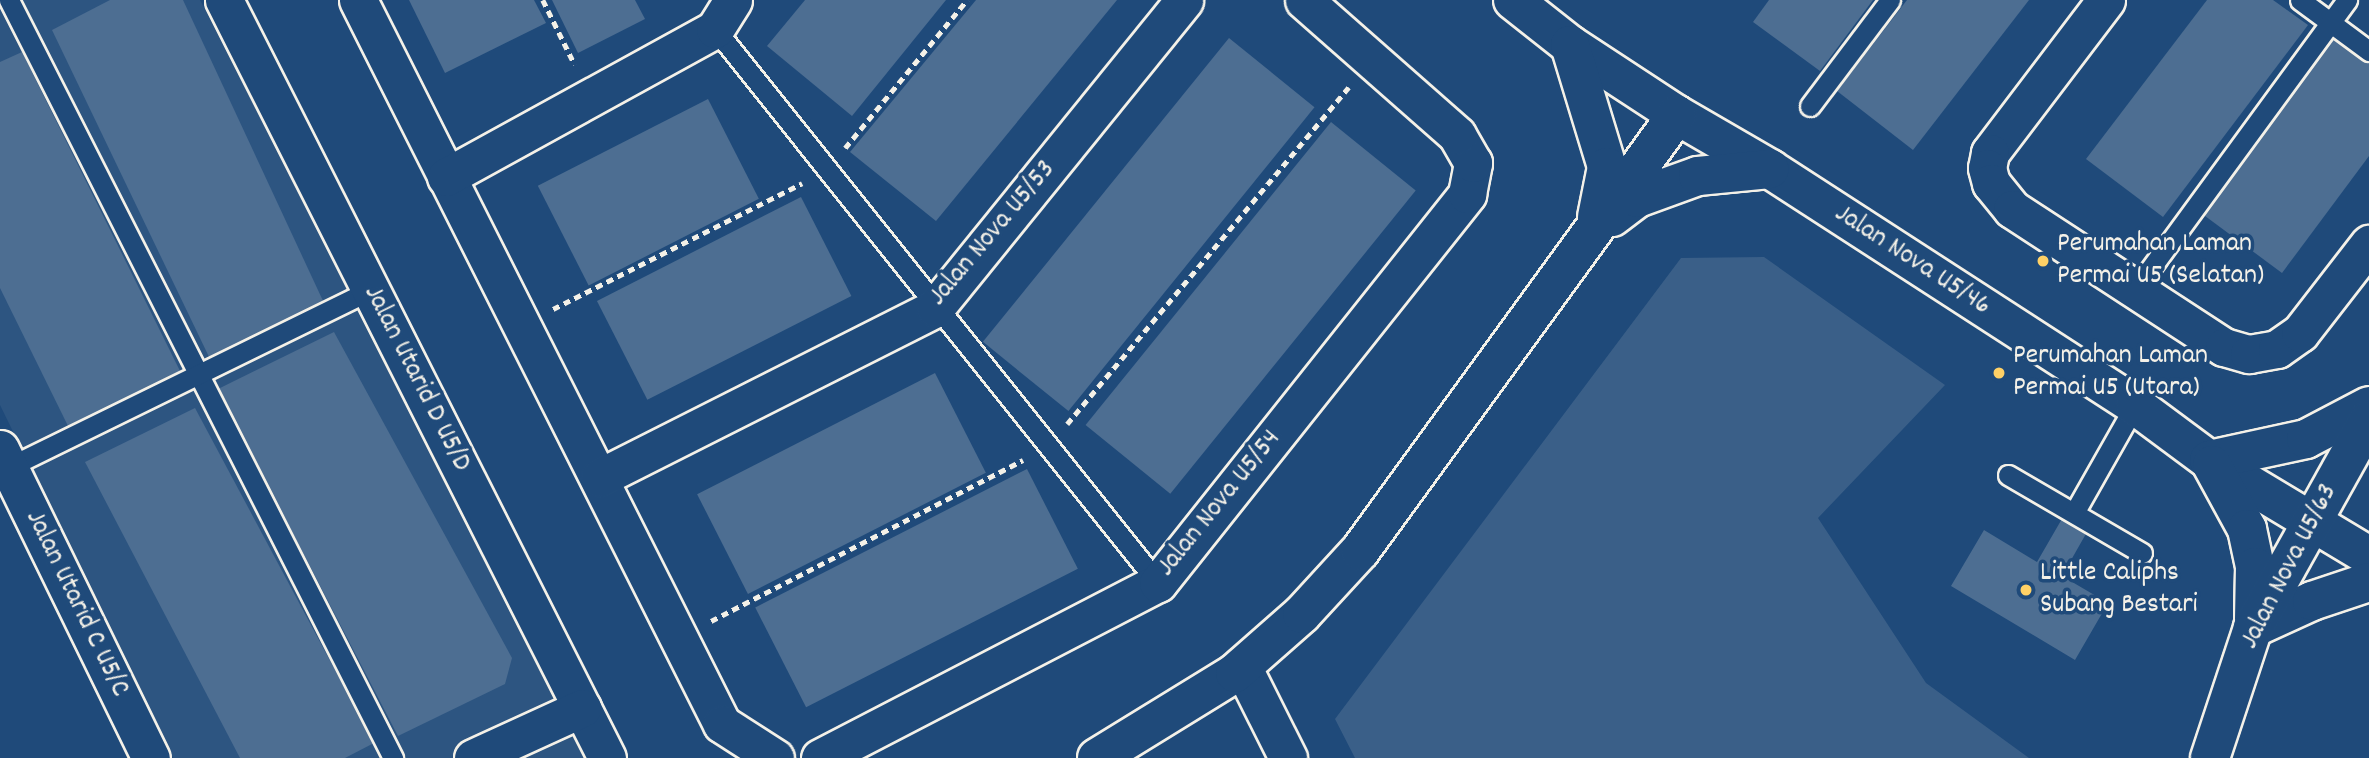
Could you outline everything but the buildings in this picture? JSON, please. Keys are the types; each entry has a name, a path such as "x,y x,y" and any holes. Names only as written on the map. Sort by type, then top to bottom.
{"street":[{"name":"Jalan Utarid D U5/D","path":"224,0 607,758"},
{"path":"358,0 722,723 775,758"},
{"name":"Jalan Nova U5/53","path":"598,478 935,308 1184,0"},
{"path":"1304,0 1372,60"},
{"name":"Jalan Nova U5/46","path":"1513,0 1570,45 1677,115 1770,169 2135,405 2210,460 2369,556"},
{"path":"2106,0 1990,152 1987,168 1996,190 2012,209 2224,347 2249,354 2267,351 2300,332 2369,244"},
{"path":"446,177 590,97 724,15"},
{"path":"1570,45 1606,167 1594,230"},
{"name":"Jalan Nova U5/54","path":"820,758 1158,583 1466,194 1473,163 1457,135 1372,60"},
{"path":"1097,758 1242,666 1302,614 1360,551 1677,115"},
{"path":"1594,230 1637,198 1698,176 1770,169"},
{"path":"2369,406 2306,439 2210,460 2247,529 2255,567 2253,628 2312,601 2369,583"},
{"name":"Jalan Nova U5/63","path":"2210,758 2253,628 2369,420"},
{"name":"Jalan Utarid C U5/C","path":"4,458 151,758"},
{"path":"1242,666 1288,758"},
{"path":"473,758 582,708"}],"lane":[{"path":"9,0 393,758"},
{"path":"1810,106 1891,0"},
{"path":"2300,0 2369,51"},
{"path":"2137,288 2347,0"},
{"path":"724,15 827,171 1158,583"},
{"path":"4,458 198,374 371,290"},
{"path":"2074,513 2135,405"},
{"path":"2008,475 2142,553"}],"path":[{"path":"542,0 590,97"},
{"path":"521,325 827,171 967,0"},
{"path":"679,638 1047,447 1372,60"}],"shaded area":[{"path":"14,0 200,0 590,758 173,758 0,405 0,7"},
{"path":"1764,257 1945,385 1818,518 1926,683 2029,758 1355,758 1335,719 1681,258"}],"place":[{"name":"Perumahan Laman Permai U5 (Selatan)","path":"2043,261"},
{"name":"Perumahan Laman Permai U5 (Utara)","path":"1999,373"},
{"name":"Little Caliphs Subang Bestari","path":"2026,590"}]}
